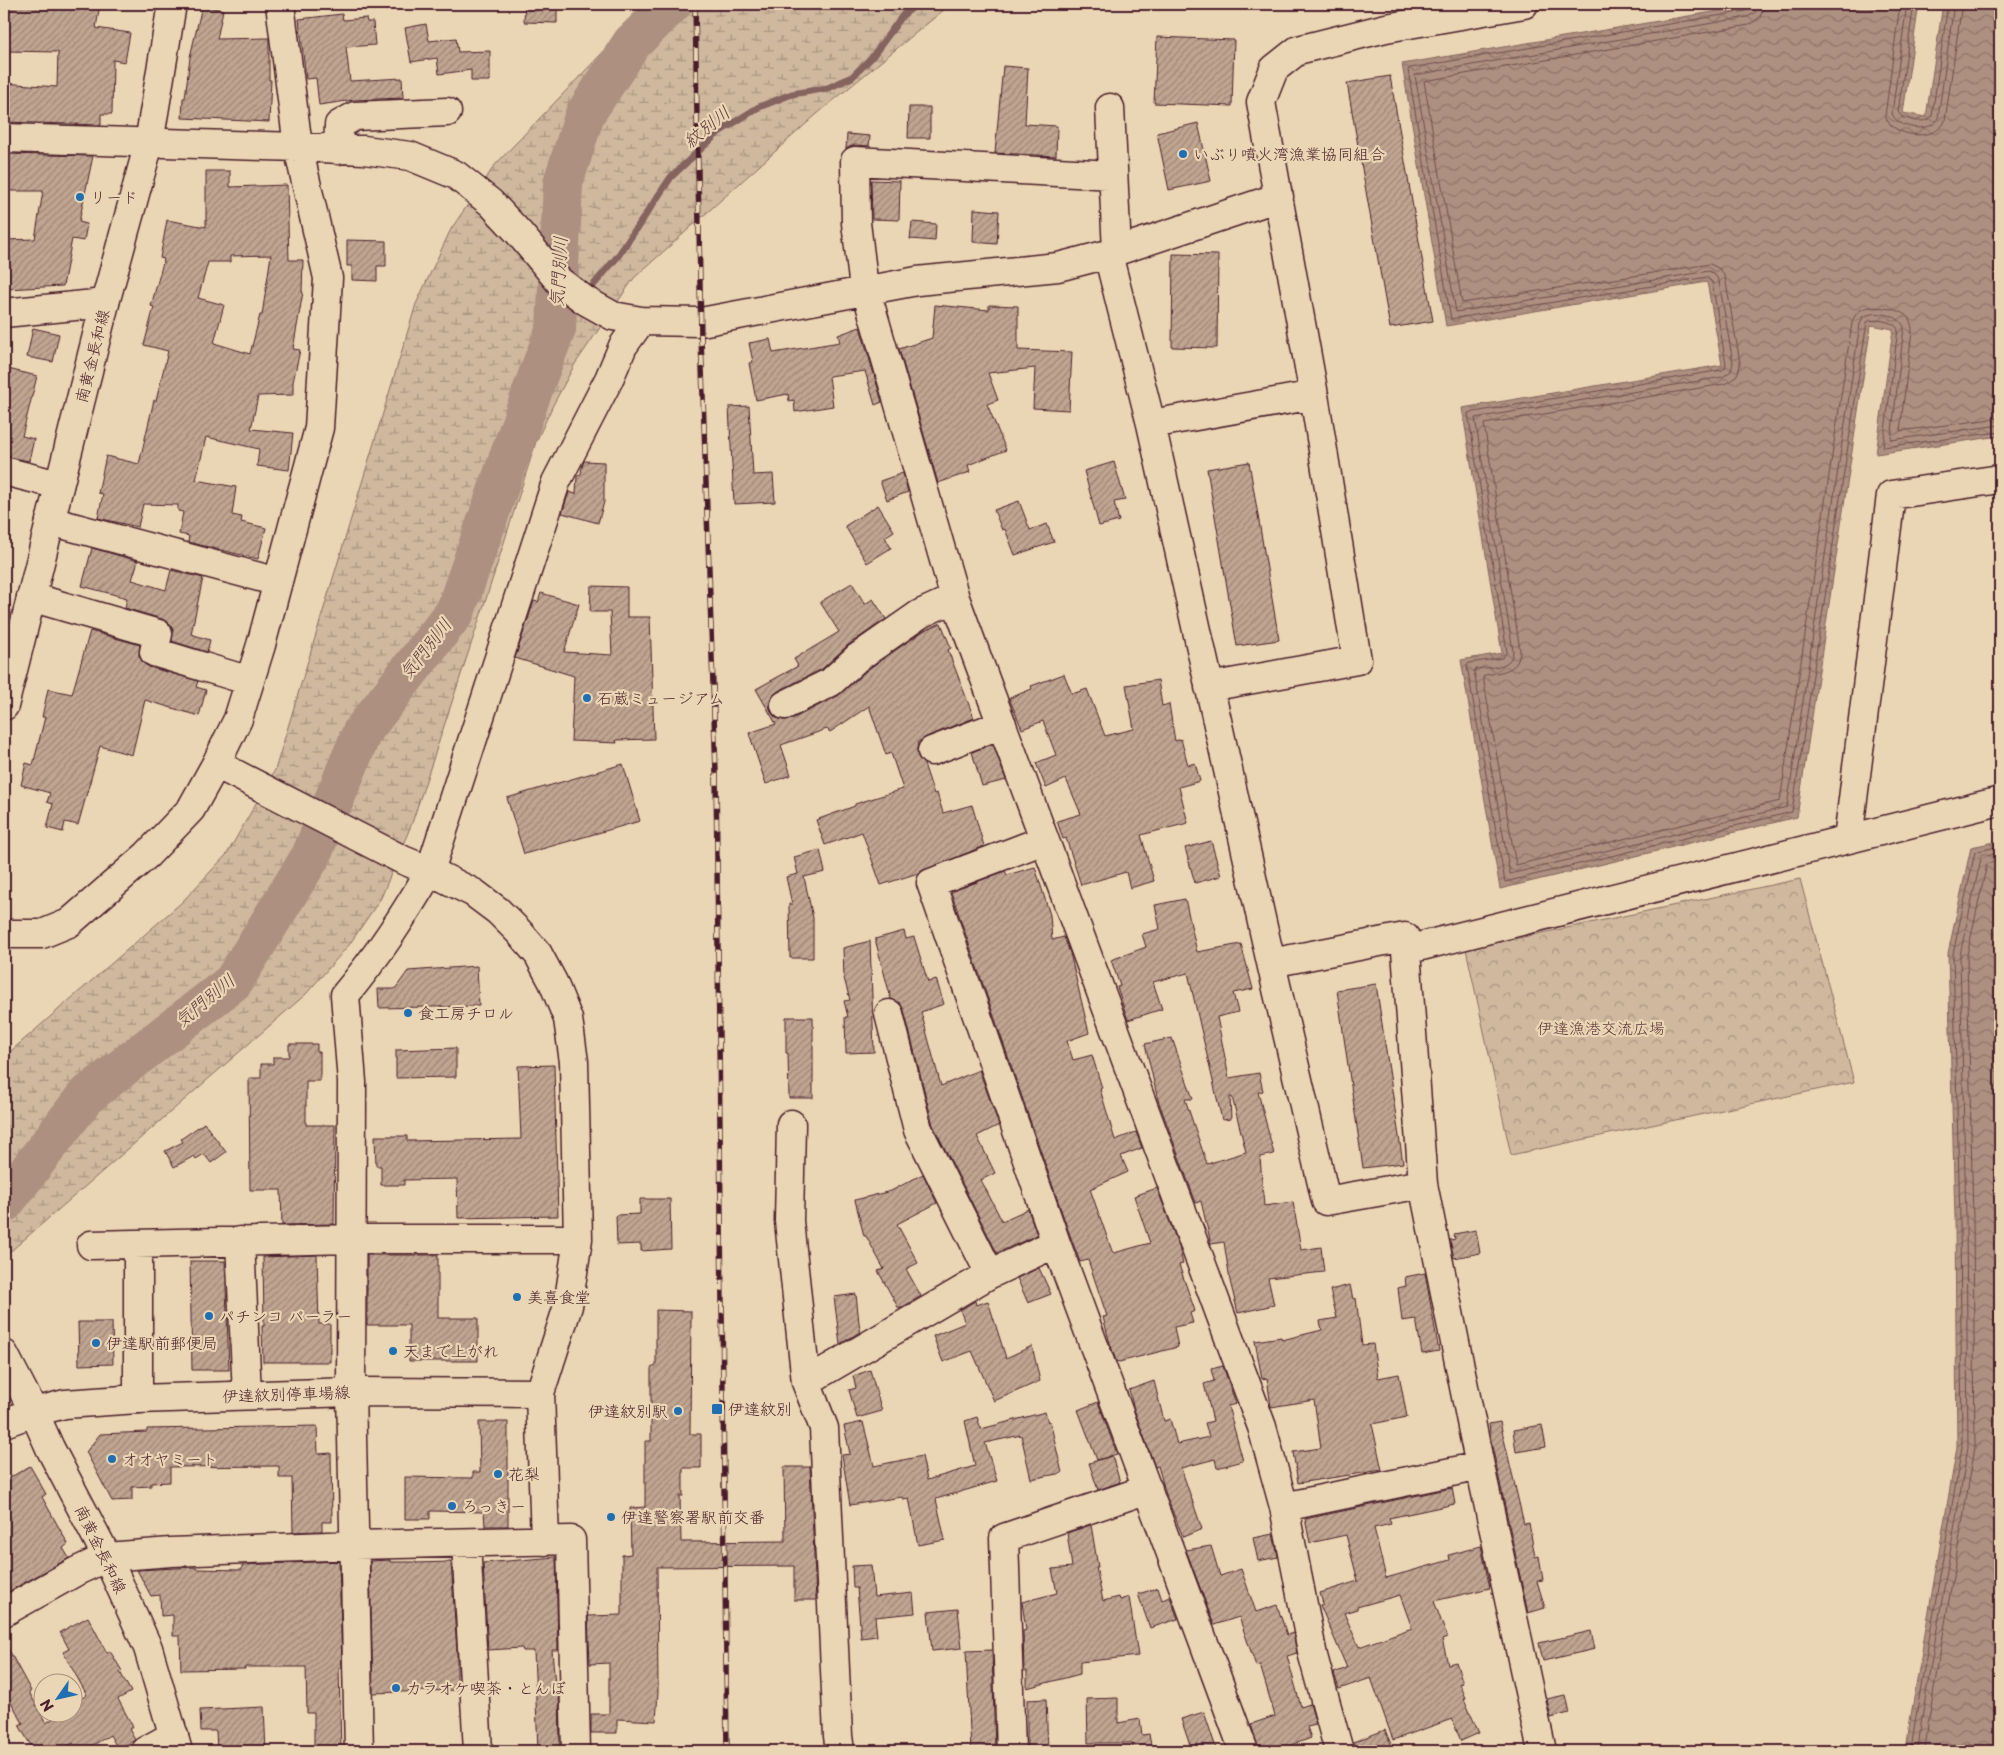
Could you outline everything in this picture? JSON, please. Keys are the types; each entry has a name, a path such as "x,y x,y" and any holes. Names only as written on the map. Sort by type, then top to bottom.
{"street":[{"name":"南黄金長和線","path":"4,706 9,666 31,597 105,303 149,143 172,4"},
{"path":"4,934 42,934 69,923 147,855 191,809 238,719 250,681 319,428 328,278 298,146 280,4"},
{"path":"1209,687 1357,660 1314,395 1261,102 1274,68 1298,50 1386,28 1524,4"},
{"path":"1110,108 1113,175 1113,252 1209,687 1326,1201 1423,1184"},
{"path":"338,150 339,125 355,116 447,112"},
{"path":"4,138 298,146 338,150 364,150 410,156 456,175 491,203 559,281 586,301 613,316 641,321 701,322 917,281 1058,267 1113,252 1279,198"},
{"path":"1113,175 856,161 856,222 865,291 955,598 1262,1427 1284,1507 1331,1749"},
{"path":"4,313 105,303"},
{"path":"359,1751 351,1392 352,1082 345,995 375,958 401,921 430,871 556,482 609,379 623,346 641,321"},
{"path":"1151,424 1314,395"},
{"path":"4,471 59,485"},
{"path":"1848,839 1892,495 2000,479"},
{"path":"50,521 278,582"},
{"path":"31,597 158,634 154,652 250,681"},
{"path":"784,706 832,682 856,658 920,614 955,598"},
{"path":"932,751 1002,724"},
{"path":"216,764 403,860 474,893 498,911 520,932 538,954 554,982 568,1018 574,1062 578,1239 568,1306 540,1393 545,1541"},
{"path":"1406,950 2000,801"},
{"path":"1044,840 931,883 1056,1243 1244,1751"},
{"path":"1271,963 1405,937 1423,1184 1480,1466 1542,1751"},
{"path":"889,1014 918,1130 990,1274"},
{"path":"791,1124 789,1221 806,1382 824,1428 840,1751"},
{"path":"91,1245 351,1239 578,1239"},
{"path":"240,1241 247,1395"},
{"path":"806,1382 990,1274 1056,1243"},
{"path":"138,1244 138,1399"},
{"name":"南黄金長和線","path":"4,1354 50,1448 107,1557 148,1648 176,1743"},
{"name":"伊達紋別停車場線","path":"4,1423 64,1404 138,1399 351,1392 540,1393"},
{"path":"1284,1507 1480,1466"},
{"path":"1011,1751 1004,1538 1148,1489"},
{"path":"4,1612 77,1571 107,1557 171,1552 355,1545 571,1540 576,1751"},
{"path":"466,1543 478,1751"},
{"path":"145,1751 176,1743"}],"green space":[{"path":"649,4 951,4 817,114 634,278 575,364 536,442 412,823 381,898 349,945 306,994 4,1257 4,1057 182,902 227,854 275,770 416,304 451,229 495,165"},
{"name":"伊達漁港交流広場","path":"1800,879 1854,1082 1511,1155 1466,949"}],"water":[{"path":"1760,4 1919,4 1903,113 1926,117 1943,4 2000,4 2000,436 1876,454 1893,329 1871,325 1797,817 1500,889 1461,660 1502,653 1462,408 1722,365 1707,282 1446,326 1402,64"},
{"path":"2000,841 2000,1751 1906,1751 1957,1447 1955,1219 1948,953 1971,847"}],"building":[{"path":"8,4 100,4 96,28 130,33 125,62 113,60 112,114 101,114 101,125 4,122 4,83 57,87 58,52 6,51"},
{"path":"525,4 557,4 557,23 524,22"},
{"path":"202,6 223,10 217,39 269,38 269,80 271,80 269,122 182,118 183,98 185,98 190,57"},
{"path":"342,14 343,20 366,18 367,22 373,22 375,45 346,47 350,81 402,78 403,98 354,100 319,105 316,78 306,79 299,19"},
{"path":"426,24 429,41 456,38 458,52 490,51 490,81 471,81 471,70 439,74 437,58 411,62 405,28"},
{"path":"1157,37 1234,40 1232,106 1154,103"},
{"path":"1003,66 1028,68 1025,124 1057,126 1056,156 995,153"},
{"path":"1390,76 1433,321 1390,328 1347,83"},
{"path":"909,107 930,107 930,138 908,138"},
{"name":"いぶり噴火湾漁業協同組合","path":"1198,123 1211,181 1169,190 1157,133"},
{"path":"847,134 870,136 869,146 855,145 846,149"},
{"path":"4,154 93,156 79,222 87,224 84,241 72,239 63,286 6,289 4,240 35,239 43,191 4,191"},
{"path":"206,171 230,171 230,187 287,185 289,260 303,260 303,292 293,349 300,350 293,382 293,395 258,396 251,429 293,433 289,470 257,466 259,449 206,437 196,480 236,487 232,515 242,517 241,522 266,528 258,559 188,542 189,536 179,534 183,512 178,511 178,505 143,504 138,527 98,518 103,494 98,493 106,456 139,464 168,351 144,345 154,307 151,306 164,259 160,258 167,220 206,227","holes":["271,255 262,315 260,315 250,354 214,343 224,305 198,298 208,262 230,262 230,256"]},
{"path":"871,180 900,181 899,220 872,219"},
{"path":"974,209 999,211 997,244 973,242"},
{"path":"912,222 936,224 935,241 910,239"},
{"path":"347,240 386,241 386,266 377,266 377,281 352,280 352,266 347,266"},
{"path":"1173,254 1218,255 1217,348 1172,347"},
{"path":"935,305 989,310 989,305 1018,306 1018,350 1072,352 1069,410 1033,408 1035,368 988,373 998,400 987,404 1006,450 968,465 970,472 938,483 899,349 932,338"},
{"path":"860,327 882,402 875,405 865,371 829,376 833,406 795,412 794,400 789,401 788,394 756,400 749,363 753,362 749,343 770,339 773,353 840,342 838,335"},
{"path":"33,328 59,334 53,362 27,357"},
{"path":"4,368 37,376 22,436 34,439 29,461 4,456"},
{"path":"749,406 753,475 773,474 775,502 734,504 729,407"},
{"path":"584,461 604,462 604,502 598,523 562,513 569,492 576,494 577,476 581,474"},
{"path":"1114,462 1125,500 1114,502 1119,521 1099,526 1084,471"},
{"path":"1249,462 1279,640 1237,646 1207,469"},
{"path":"903,473 908,492 887,500 880,481"},
{"path":"1019,501 1030,530 1047,524 1054,542 1015,555 1005,529 1002,530 994,510"},
{"path":"878,505 894,531 885,537 891,548 867,563 845,526"},
{"path":"92,548 138,561 132,580 166,590 171,570 203,578 191,634 210,640 207,652 172,641 173,630 169,623 162,619 125,608 127,598 82,586"},
{"path":"852,583 865,604 873,599 886,619 848,645 822,669 778,691 772,696 769,705 771,712 776,718 792,719 838,696 867,670 925,630 941,623 951,648 948,650 974,718 926,737 918,742 917,749 918,757 924,764 934,794 937,793 943,813 972,805 984,846 921,872 881,885 862,832 825,845 816,820 855,806 855,804 903,789 891,753 886,755 869,706 830,732 827,729 781,745 791,775 766,784 749,733 776,724 756,689 798,666 794,659 839,632 820,602"},
{"path":"591,586 627,587 627,617 650,617 654,739 616,740 617,743 571,741 574,676 515,658 534,601 538,602 541,593 579,604 564,652 612,655 610,612 590,612"},
{"path":"90,631 140,645 139,656 143,663 149,667 198,681 196,687 206,690 199,716 145,700 132,755 100,746 78,825 65,822 63,832 47,828 53,804 47,802 50,793 21,785 26,763 33,765 45,717 42,717 48,689 72,694"},
{"path":"1064,674 1072,694 1087,689 1105,736 1134,729 1126,685 1158,680 1162,706 1169,704 1175,741 1181,739 1188,765 1195,763 1200,781 1179,787 1188,823 1141,835 1154,881 1130,888 1126,872 1081,885 1066,838 1063,839 1057,821 1081,814 1066,779 1046,788 1036,763 1056,755 1043,721 1022,729 1009,698 1032,689 1031,686"},
{"path":"993,744 1006,780 982,786 972,752"},
{"path":"623,764 640,821 524,854 507,798"},
{"path":"1211,841 1221,876 1195,883 1185,848"},
{"path":"820,850 825,872 804,877 813,918 813,958 790,958 789,904 792,904 786,877 798,874 794,857"},
{"path":"1035,867 1050,915 1052,940 1064,937 1070,953 1089,1033 1067,1041 1073,1060 1092,1055 1115,1140 1136,1132 1142,1148 1121,1156 1128,1172 1090,1189 1112,1251 1114,1253 1150,1243 1134,1196 1157,1188 1179,1247 1183,1264 1179,1265 1195,1311 1190,1313 1193,1323 1174,1327 1178,1347 1119,1362 1116,1361 1109,1340 1103,1317 1107,1316 1088,1260 1080,1262 951,892 1005,871 1007,875"},
{"path":"1185,899 1197,952 1241,944 1253,989 1233,993 1238,1012 1217,1017 1229,1078 1259,1073 1263,1091 1258,1092 1274,1154 1260,1157 1264,1206 1293,1202 1301,1250 1321,1247 1324,1272 1268,1278 1274,1305 1238,1313 1230,1281 1224,1242 1211,1244 1201,1201 1196,1203 1158,1100 1145,1044 1172,1038 1193,1099 1185,1099 1207,1164 1246,1152 1232,1097 1230,1097 1231,1119 1222,1120 1188,973 1153,982 1162,1009 1128,1020 1117,987 1120,986 1111,960 1146,947 1142,934 1160,929 1155,905"},
{"path":"904,931 906,939 914,937 928,982 936,979 944,1004 921,1012 941,1086 979,1070 999,1125 977,1136 995,1173 981,1180 1002,1221 1028,1209 1037,1235 997,1253 933,1125 904,1010 900,1003 891,999 875,939"},
{"path":"870,941 874,1052 846,1053 845,1017 848,1017 844,1001 850,1000 844,978 843,948"},
{"path":"477,966 479,1006 379,1008 378,989 395,989 408,971"},
{"path":"1376,984 1403,1163 1363,1168 1337,990"},
{"path":"786,1017 813,1017 813,1098 789,1098"},
{"path":"289,1044 317,1044 317,1052 320,1052 320,1081 306,1081 306,1125 335,1125 334,1224 282,1225 281,1190 250,1190 249,1078 261,1078 261,1064 273,1064 273,1057 289,1057"},
{"path":"456,1048 456,1077 396,1078 396,1050"},
{"path":"554,1065 558,1216 458,1218 457,1179 404,1180 404,1185 381,1185 381,1166 376,1166 375,1136 407,1136 407,1141 521,1139 518,1066"},
{"path":"204,1123 226,1152 211,1163 204,1154 196,1159 194,1156 174,1167 165,1151 183,1142 181,1139"},
{"path":"923,1174 937,1203 897,1224 918,1263 906,1269 921,1296 899,1309 878,1271 884,1269 866,1236 864,1236 855,1200 891,1191"},
{"path":"640,1199 670,1199 671,1249 641,1251 641,1244 617,1245 616,1215 640,1214"},
{"path":"1476,1230 1480,1253 1454,1258 1450,1240 1455,1239 1454,1234"},
{"path":"317,1255 319,1324 330,1324 330,1362 263,1362 263,1257"},
{"path":"367,1255 438,1255 438,1318 478,1318 478,1361 409,1361 409,1325 367,1325"},
{"name":"パチンコ パーラー","path":"190,1261 225,1261 229,1370 192,1370"},
{"path":"1039,1268 1051,1294 1028,1303 1017,1278"},
{"path":"1425,1273 1439,1351 1422,1354 1416,1319 1402,1321 1398,1288 1406,1286 1405,1277"},
{"path":"1350,1285 1353,1299 1356,1298 1362,1345 1373,1344 1378,1378 1399,1374 1407,1417 1372,1424 1382,1470 1298,1483 1293,1452 1321,1448 1314,1400 1271,1407 1267,1378 1262,1379 1255,1341 1281,1337 1282,1340 1322,1330 1320,1321 1337,1318 1330,1290"},
{"path":"856,1294 860,1332 840,1344 834,1297"},
{"path":"975,1301 976,1305 988,1301 1006,1358 1032,1346 1040,1381 994,1401 972,1351 943,1362 933,1336 965,1323 960,1310"},
{"path":"656,1310 691,1311 690,1434 701,1434 701,1468 683,1468 683,1496 680,1496 681,1542 785,1541 784,1467 810,1467 816,1600 794,1600 794,1566 657,1567 658,1692 656,1721 617,1719 617,1733 591,1733 591,1714 609,1714 609,1663 590,1664 588,1616 622,1615 622,1555 631,1554 630,1508 645,1507 645,1441 651,1441 651,1368 656,1366"},
{"name":"伊達駅前郵便局","path":"78,1322 112,1322 113,1364 79,1365"},
{"path":"1223,1366 1236,1404 1228,1406 1243,1461 1217,1468 1215,1459 1181,1468 1202,1529 1183,1537 1167,1498 1158,1466 1155,1467 1129,1390 1154,1381 1164,1421 1170,1419 1177,1444 1209,1437 1205,1423 1213,1421 1204,1384 1214,1381 1211,1369"},
{"path":"870,1370 882,1411 857,1418 849,1390 856,1388 853,1376"},
{"path":"1098,1402 1117,1454 1097,1460 1078,1410"},
{"path":"1045,1412 1048,1422 1050,1421 1062,1473 1031,1479 1021,1435 985,1443 997,1481 936,1499 945,1540 918,1545 909,1498 903,1499 902,1497 850,1505 842,1455 850,1454 844,1426 863,1422 874,1466 922,1456 927,1480 975,1466 965,1421 977,1417 981,1429"},
{"path":"479,1422 508,1422 508,1526 485,1526 484,1512 430,1511 430,1519 405,1519 405,1477 473,1478 473,1472 480,1472"},
{"path":"1500,1422 1524,1524 1529,1523 1535,1557 1539,1556 1543,1580 1537,1581 1545,1608 1528,1613 1491,1441 1489,1424"},
{"path":"1542,1425 1546,1447 1516,1452 1513,1430"},
{"path":"317,1426 318,1454 331,1453 332,1522 322,1522 322,1531 293,1532 292,1478 279,1478 279,1466 170,1467 170,1482 132,1487 132,1500 112,1501 86,1452 100,1434 147,1432 147,1429"},
{"path":"1112,1456 1120,1482 1098,1490 1089,1463"},
{"path":"30,1466 46,1494 42,1497 68,1544 63,1548 69,1558 4,1594 4,1481"},
{"path":"1452,1488 1455,1504 1389,1518 1391,1524 1374,1528 1386,1578 1450,1560 1449,1555 1481,1546 1490,1588 1434,1601 1447,1637 1442,1639 1448,1664 1456,1662 1463,1683 1460,1684 1466,1698 1464,1699 1479,1733 1461,1741 1452,1719 1393,1740 1371,1678 1339,1689 1334,1673 1347,1668 1320,1605 1323,1604 1320,1593 1358,1581 1346,1535 1310,1543 1305,1519","holes":["1400,1595 1412,1628 1359,1647 1344,1613 1357,1609 1357,1607"]},
{"path":"1091,1525 1098,1567 1096,1567 1103,1601 1119,1597 1120,1600 1129,1597 1138,1656 1080,1662 1080,1674 1027,1688 1027,1671 1024,1671 1023,1631 1026,1630 1022,1602 1057,1593 1052,1569 1072,1567 1067,1533"},
{"path":"1273,1534 1278,1557 1258,1561 1253,1538"},
{"path":"1211,1546 1220,1576 1241,1569 1256,1612 1277,1605 1287,1635 1293,1633 1297,1653 1287,1656 1301,1707 1310,1704 1316,1725 1307,1727 1311,1738 1275,1751 1259,1751 1251,1724 1275,1716 1260,1665 1256,1666 1239,1617 1214,1625 1186,1550"},
{"path":"556,1557 558,1650 552,1650 555,1685 559,1685 560,1751 538,1751 534,1651 523,1651 522,1648 488,1650 483,1563"},
{"path":"390,1560 390,1562 416,1563 451,1562 457,1652 457,1690 373,1693 370,1561"},
{"path":"339,1561 342,1668 339,1668 341,1751 314,1751 314,1713 307,1713 306,1667 181,1670 180,1636 173,1636 173,1615 161,1616 160,1595 151,1596 137,1570 196,1567 196,1569 242,1570 242,1565"},
{"path":"871,1565 874,1597 913,1593 915,1613 875,1617 877,1636 861,1638 857,1588 853,1588 852,1566"},
{"path":"1158,1588 1162,1600 1170,1597 1178,1619 1150,1628 1138,1594"},
{"path":"958,1609 962,1648 932,1651 928,1612"},
{"path":"88,1617 107,1653 110,1651 122,1671 120,1672 131,1692 118,1699 133,1727 129,1729 135,1740 118,1749 110,1735 83,1751 78,1751 73,1743 59,1751 34,1751 19,1725 23,1723 4,1690 4,1641 31,1691 29,1692 32,1697 32,1722 82,1722 82,1698 87,1695 82,1686 82,1672 74,1672 63,1652 69,1649 60,1632"},
{"path":"1591,1631 1595,1649 1543,1661 1539,1643"},
{"path":"992,1650 995,1751 971,1751 966,1651"},
{"path":"1565,1695 1569,1713 1551,1718 1547,1699"},
{"path":"1118,1698 1118,1723 1140,1719 1142,1735 1149,1734 1152,1751 1133,1751 1132,1743 1088,1743 1087,1699"},
{"path":"1046,1699 1048,1751 1027,1751 1027,1700"},
{"path":"264,1707 266,1751 217,1751 216,1731 201,1731 200,1710"},
{"path":"1204,1712 1217,1751 1192,1751 1181,1719"},
{"path":"1385,1730 1394,1751 1354,1751 1353,1742"}],"waterway":[{"name":"気門別川","path":"4,1203 86,1096 233,982 311,856 362,732 455,612 556,329 563,183 585,114 632,43 672,4"},
{"name":"紋別川","path":"586,294 618,256 671,177 719,132 759,107 792,94 828,88 852,77 872,57 903,15 917,4"},
{"name":"紋別川","path":"556,329 579,302"}],"railway":[{"path":"695,4 701,338 716,772 727,1751"}],"place":[{"name":"いぶり噴火湾漁業協同組合","path":"1183,154"},
{"name":"リード","path":"80,197"},
{"name":"石蔵ミュージアム","path":"587,698"},
{"name":"食工房チロル","path":"408,1013"},
{"name":"美喜食堂","path":"517,1297"},
{"name":"パチンコ パーラー","path":"209,1316"},
{"name":"伊達駅前郵便局","path":"96,1343"},
{"name":"天まで上がれ","path":"393,1351"},
{"name":"伊達紋別","path":"717,1409"},
{"name":"伊達紋別駅","path":"678,1411"},
{"name":"オオヤミート","path":"112,1459"},
{"name":"花梨","path":"498,1474"},
{"name":"ろっきー","path":"452,1506"},
{"name":"伊達警察署駅前交番","path":"611,1517"},
{"name":"カラオケ喫茶・とんぼ","path":"396,1688"}]}
